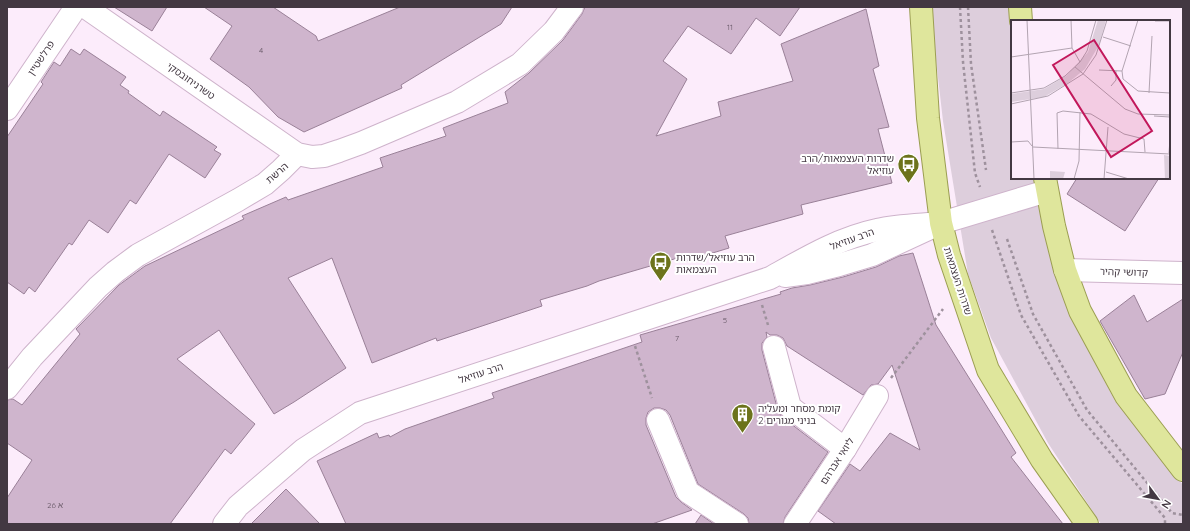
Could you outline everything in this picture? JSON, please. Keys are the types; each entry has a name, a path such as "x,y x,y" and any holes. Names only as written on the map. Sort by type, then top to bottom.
{"main road":[{"name":"שדרות העצמאות","path":"920,7 928,118 941,223 949,255 988,370 1042,460 1087,524"},
{"path":"1020,7 1021,20"},
{"path":"1046,185 1065,270 1080,311 1126,396 1183,470"}],"street":[{"name":"פרלשטיין","path":"7,109 76,7"},
{"name":"טשרניחובסקי","path":"85,7 297,154"},
{"name":"הרשת","path":"7,388 98,287 138,255 265,184 282,170 297,154 312,157 324,156 361,144 457,102 520,64 554,31 572,7"},
{"name":"הרב עוזיאל","path":"224,524 238,506 303,450 360,413 763,280 849,238 876,230 941,223 986,210 1046,185"},
{"name":"קדושי קהיר","path":"1065,270 1183,274"},
{"path":"774,347 790,407 846,450"},
{"name":"ליואי אברהם","path":"795,524 846,450 877,396"},
{"path":"658,420 688,492 738,524"}],"path":[{"path":"960,7 962,62 975,173 996,242 1021,315 1079,416 1165,518 1165,524"},
{"path":"968,7 971,64 986,170"},
{"path":"1007,239 1033,314 1087,410 1172,514 1183,515"},
{"path":"763,280 774,347"},
{"path":"877,396 960,286"},
{"path":"629,324 658,420"}],"shaded area":[{"path":"932,7 1010,7 1011,179 1036,179 1070,315 1115,401 1183,485 1183,524 1101,524 1048,443 991,338 968,274 943,121 933,34"}],"building":[{"path":"114,7 167,7 152,31"},
{"path":"204,7 273,7 316,36 318,41 400,7 512,7 501,24 401,85 402,88 304,132 278,117 249,87 210,59 232,26"},
{"path":"585,7 800,7 780,36 756,18 731,54 688,26 663,61 687,79 656,136 721,116 718,102 793,81 781,44 866,9 879,66 873,69 889,127 878,129 892,183 801,205 803,214 725,236 729,248 683,262 681,257 540,300 542,306 437,341 436,338 372,363 332,258 288,278 346,368 294,402 274,414 219,330 177,359 255,424 231,454 225,449 170,524 7,524 7,498 32,460 7,443 7,400 13,399 22,405 80,334 76,329 119,285 145,266 244,219 242,216 286,197 288,200 383,167 380,158 446,136 443,128 508,103 505,92 529,73 563,40 582,14"},
{"path":"71,49 80,55 84,49 126,77 120,85 129,91 128,93 160,116 163,111 217,147 214,150 221,154 205,178 169,154 136,204 130,200 108,233 89,220 72,245 69,243 35,292 29,287 24,294 7,282 7,137 43,84 41,82 54,62 60,66"},
{"path":"1076,179 1158,179 1125,231 1067,194"},
{"path":"913,253 936,325 1016,453 1011,457 1063,524 836,524 818,511 850,464 860,471 890,433 920,450 892,365 878,384 871,385 863,395 787,346 783,338 777,335 770,335 766,332 767,337 762,343 762,350 778,411 782,417 828,452 785,517 783,524 749,524 748,518 744,514 698,484 670,415 666,410 660,408 654,408 648,412 646,425 676,497 692,510 652,524 346,524 317,461 377,433 379,438 389,435 390,437 405,429 494,398 492,393 642,342 640,335 781,294 780,292 792,288 843,277 876,267 899,256"},
{"path":"1134,295 1147,322 1183,299 1183,352 1165,394 1145,399 1100,321"},
{"path":"286,489 320,524 251,524"},
{"path":"701,515 714,524 695,524"}],"place":[{"name":"שדרות העצמאות/הרב עוזיאל","path":"909,184"},
{"name":"הרב עוזיאל/שדרות העצמאות","path":"660,282"},
{"name":"קומת מסחר ומעליה 2 בניני מגורים","path":"743,434"}]}
